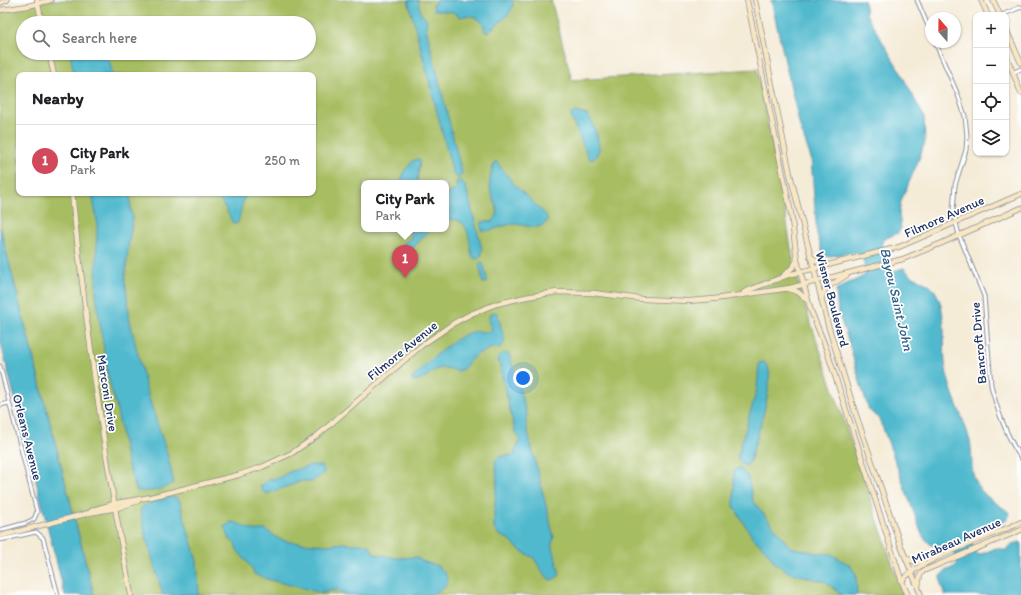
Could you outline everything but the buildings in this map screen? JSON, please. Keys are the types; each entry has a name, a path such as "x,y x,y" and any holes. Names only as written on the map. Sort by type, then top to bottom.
{"street":[{"path":"0,3 7,0"},
{"path":"0,10 51,0"},
{"name":"Wisner Boulevard","path":"747,0 791,213 797,260 803,284 826,348 902,582 908,595"},
{"name":"Wisner Boulevard","path":"755,0 790,174 821,301 855,412 906,558 921,595"},
{"path":"917,0 925,18"},
{"path":"981,0 987,12"},
{"path":"993,0 999,12"},
{"path":"37,2 40,16"},
{"path":"1008,12 1021,7"},
{"path":"1009,36 1021,63"},
{"name":"Bancroft Drive","path":"938,48 963,106 967,127 966,150 953,194 955,223 984,296 991,385 1011,438 1021,458"},
{"path":"51,60 53,72"},
{"path":"1009,61 1021,93"},
{"path":"1014,72 1021,69"},
{"name":"Filmore Avenue","path":"736,295 800,272 885,252 916,241 1021,194"},
{"name":"Marconi Drive","path":"72,196 93,372 131,595"},
{"name":"Filmore Avenue","path":"0,536 238,475 292,453 318,435 421,346 454,323 496,304 557,292 593,293 642,299 675,301 714,299 786,288 854,272 913,255 1021,208"},
{"path":"809,254 820,264 828,265"},
{"path":"781,278 789,271 797,260"},
{"path":"821,301 823,293 828,285 854,272"},
{"path":"786,288 798,292 808,301"},
{"name":"Orleans Avenue","path":"0,366 37,512 34,519 26,523 0,530"},
{"path":"0,405 9,403"},
{"name":"Mirabeau Avenue","path":"902,582 904,577 912,571 949,553 1021,522"},
{"name":"Mirabeau Avenue","path":"918,587 920,575 923,571 1021,530"},
{"path":"0,540 36,532 43,538 58,595"},
{"path":"906,558 915,562 930,562"}],"green space":[{"path":"51,0 551,0 572,80 757,69 785,211 792,255 803,300 903,595 94,595 0,227 0,10"}],"water":[{"path":"408,0 418,0 421,14 427,19 426,28 462,173 459,178 453,174"},
{"path":"436,0 512,0 513,5 509,14 505,18 488,32 485,32 482,23 477,18 469,16 460,17 453,12 434,10 433,5"},
{"name":"Bayou Saint John","path":"771,0 864,0 866,14 900,71 924,117 925,142 901,201 899,214 901,228 898,233 882,240 883,249 888,267 894,271 904,268 910,275 933,288 939,298 944,326 945,363 952,393 970,441 973,476 985,495 1010,513 1001,523 977,532 971,540 977,554 979,555 996,548 1006,550 1012,544 1021,542 1021,595 945,595 940,576 945,571 956,566 957,562 951,547 942,548 934,546 922,535 883,428 879,419 869,410 838,312 836,291 842,286 865,275 864,262 857,252 824,257 817,234 811,158 800,127"},
{"path":"71,60 109,60 112,72 73,72"},
{"path":"575,112 587,115 593,125 599,145 598,152 594,159 589,159 571,117 571,114"},
{"path":"418,159 420,160 417,180 401,180 405,170 413,161"},
{"path":"496,161 513,183 546,215 548,220 545,224 532,227 513,224 482,231 482,222 491,222 497,215 497,208 490,188 491,172"},
{"path":"460,180 466,187 482,249 481,256 478,259 472,257 469,237 464,225 460,221 454,219 449,220 449,194 457,188 456,182"},
{"path":"93,196 130,196 131,212 133,217 125,279 130,321 147,392 167,453 174,483 152,491 137,491 133,482 126,458 116,406 108,377 96,293 97,221"},
{"path":"218,196 245,196 238,223 235,224 232,222"},
{"path":"0,227 94,595 65,595 0,340"},
{"path":"410,232 428,232 402,259 403,244 411,238"},
{"path":"481,262 483,263 488,282 483,283 479,264"},
{"path":"494,312 497,313 505,341 500,348 492,348 475,355 463,369 458,371 448,368 441,368 418,380 411,380 423,367 460,337 473,332 490,333 492,330 488,321 490,314"},
{"path":"502,353 509,354 527,415 526,424 554,538 552,543 560,575 550,580 541,570 534,558 521,551 508,539 499,535 494,529 497,480 495,461 501,456 514,455 520,439 515,432 498,358"},
{"path":"764,362 768,367 769,375 767,399 750,461 746,466 740,462 738,455 757,389 759,363"},
{"path":"313,465 321,466 324,473 312,482 302,481 267,494 262,491 260,487 270,479 278,478 291,471"},
{"path":"739,468 748,478 753,501 790,547 817,553 831,554 850,565 856,574 857,595 842,595 826,582 788,572 775,563 766,550 753,538 734,507 734,471"},
{"path":"169,497 179,499 197,561 199,595 163,595 145,534 140,509 152,501"},
{"path":"231,522 253,530 266,530 279,539 290,542 327,545 344,543 363,544 369,545 375,554 398,558 416,557 424,562 438,566 445,573 448,579 447,583 445,587 431,595 348,595 334,590 322,593 270,580 254,574 251,567 237,550 235,543 229,539 224,527"}],"place":[{"name":"City Park","path":"405,278"}]}
